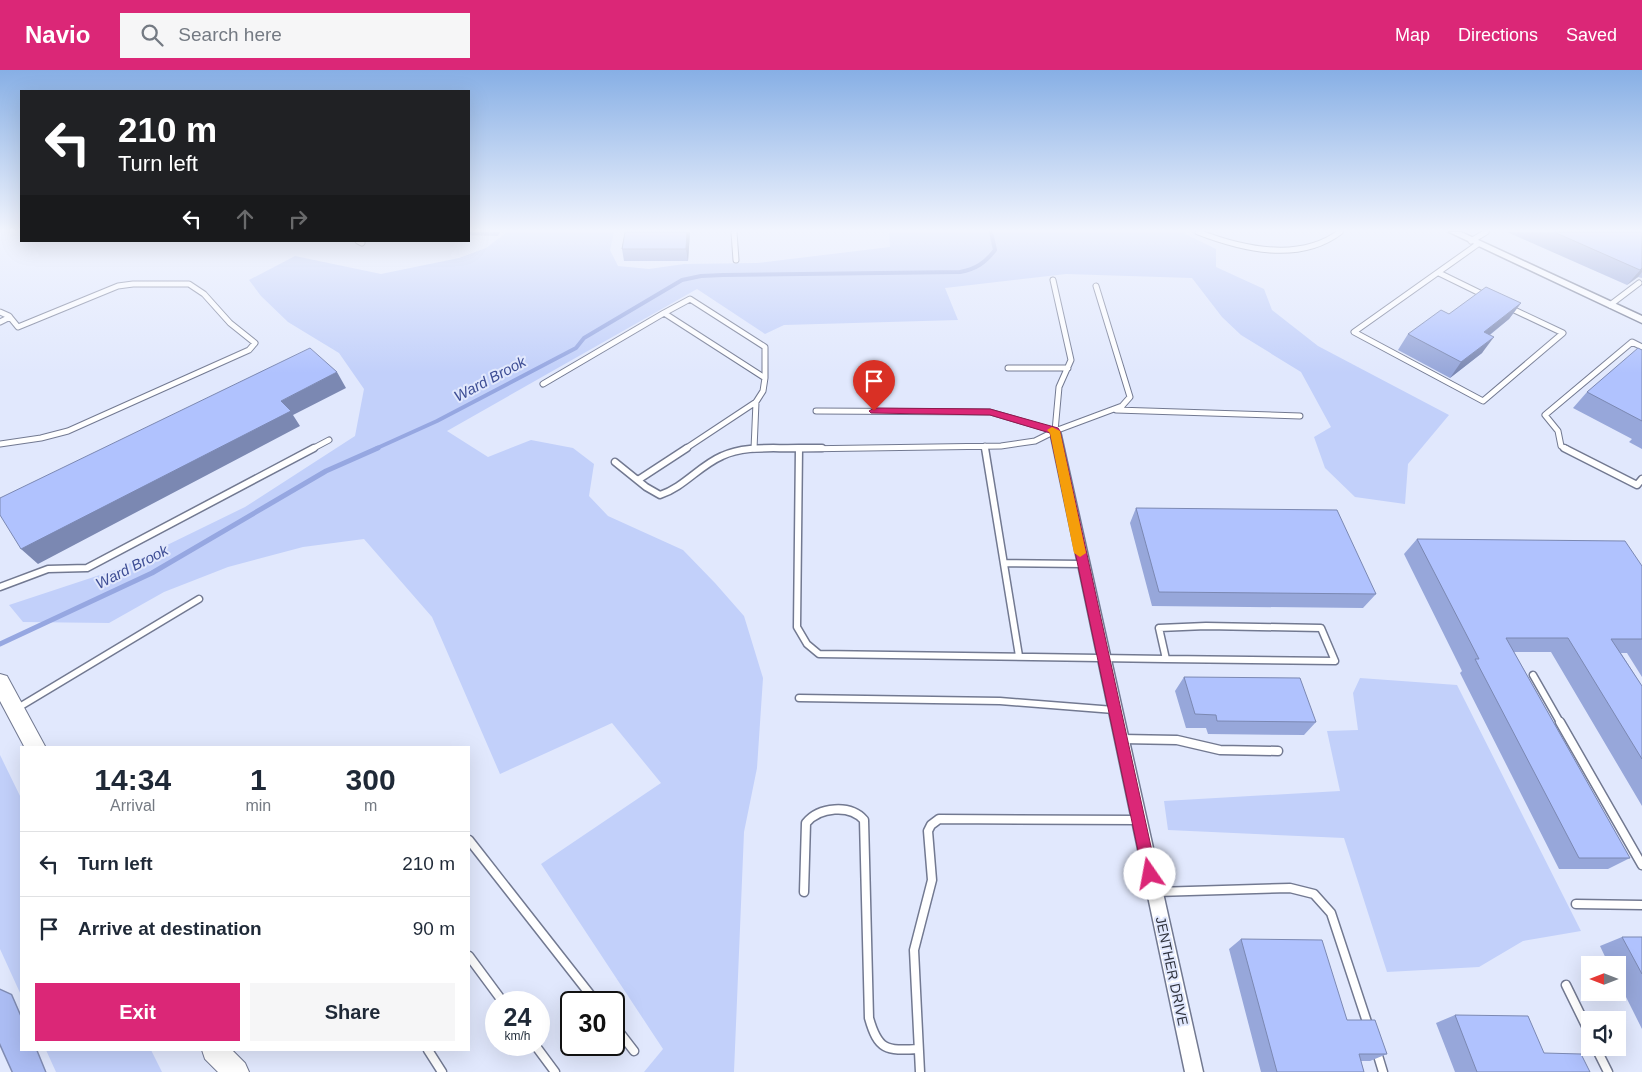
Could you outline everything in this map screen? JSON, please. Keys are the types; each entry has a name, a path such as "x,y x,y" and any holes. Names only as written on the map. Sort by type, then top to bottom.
{"highway":[{"path":"0,1006 29,1072"}],"street":[{"path":"1554,279 1642,320"},
{"name":"JENTHER DRIVE","path":"1055,431 1082,564 1194,1072"},
{"path":"0,682 35,746"},
{"path":"215,1051 236,1072"}],"lane":[{"path":"1430,279 1382,310 1354,332 1483,401 1563,333 1501,303"},
{"path":"1451,279 1492,299"},
{"path":"1053,280 1071,360 1059,387 1055,431"},
{"path":"1610,305 1638,283"},
{"path":"0,312 10,317 18,328 118,286 133,284 189,284 204,294 230,323 255,343 249,350 96,420 68,431 41,438 0,444"},
{"path":"615,462 660,495 671,492 721,457 734,452 754,449 984,446 1035,441 1055,431 1122,406 1130,397 1096,286"},
{"path":"543,384 685,300 690,300 709,311 765,347 764,388 756,402 638,480"},
{"path":"664,313 765,378"},
{"path":"0,322 10,317"},
{"path":"1642,347 1632,342 1545,415 1558,431 1561,446 1636,485 1642,480"},
{"path":"1008,368 1068,368"},
{"path":"754,449 756,402"},
{"path":"1113,410 1300,416"},
{"path":"816,411 990,412 1055,431"},
{"path":"0,587 48,569 87,568 329,440"},
{"path":"984,446 1019,656"},
{"path":"799,448 797,627 807,644 819,654 1103,657 1193,660 1334,661 1321,628 1206,626 1159,628 1166,659"},
{"path":"1004,563 1082,564"},
{"path":"15,710 199,599"},
{"path":"1534,675 1642,865"},
{"path":"798,698 1000,701 1114,710"},
{"path":"1120,739 1176,740 1220,750 1278,751"},
{"path":"804,892 806,823 817,812 824,811 854,811 862,815 864,820 869,1018 877,1042 889,1050 918,1049"},
{"path":"920,1072 914,950 916,933 929,898 932,879 928,835 931,825 939,819 1138,820"},
{"path":"470,841 587,991"},
{"path":"1154,892 1290,888 1306,889 1320,896 1331,913 1371,1034"},
{"path":"1576,904 1642,905"},
{"path":"470,957 495,991"},
{"path":"1566,985 1581,1016"},
{"path":"625,1039 634,1050"},
{"path":"1374,1044 1383,1072"},
{"path":"429,1051 442,1072"},
{"path":"543,1056 555,1072"},
{"path":"1600,1056 1608,1072"}],"shaded area":[{"path":"1025,279 945,288 958,320 784,325 765,334 697,289 447,431 488,457 531,440 573,448 594,464 589,496 608,516 683,550 744,616 763,678 757,768 744,832 734,1072 644,1072 663,1049 541,864 661,783 612,723 500,774 432,617 364,539 303,547 228,567 164,592 109,623 23,622 9,605 118,569 245,507 355,436 364,389 339,353 288,322 261,296 249,280"},
{"path":"1193,279 1242,279 1264,289 1272,310 1318,346 1449,415 1408,464 1405,504 1355,497 1325,468 1314,437 1331,427 1301,372 1241,335 1222,317"},
{"path":"1360,678 1457,685 1581,931 1523,941 1479,967 1387,972 1344,838 1168,830 1164,801 1340,791 1327,731 1358,730 1353,693"},
{"path":"0,755 20,796 20,993 0,949"},
{"path":"46,1051 152,1051 162,1072 56,1072"}],"building":[{"path":"1486,287 1521,303 1484,332 1494,337 1461,362 1408,334 1441,310 1449,314"},
{"path":"310,348 337,372 281,401 291,411 21,549 0,515 0,498"},
{"path":"1638,348 1642,350 1642,421 1587,392"},
{"path":"1136,508 1337,510 1376,594 1159,592"},
{"path":"1417,539 1625,541 1642,566 1642,639 1611,639 1642,686 1642,759 1568,638 1506,638 1630,858 1579,858 1475,659 1479,659"},
{"path":"1184,677 1300,678 1316,722 1217,721 1216,715 1195,714"},
{"path":"1622,937 1642,937 1642,974"},
{"path":"1241,939 1322,940 1347,1020 1375,1020 1387,1054 1359,1054 1364,1072 1277,1072"},
{"path":"1455,1015 1528,1016 1544,1053 1581,1054 1590,1072 1477,1072"}],"waterway":[{"name":"Ward Brook","path":"375,449 437,421 576,348 584,338 682,280 688,279"},
{"name":"Ward Brook","path":"0,644 152,573 326,471 378,448"}],"slow traffic":[{"path":"1052,430 1055,431 1080,553"}],"route":[{"path":"874,411 990,412 1055,431 1150,874"}]}
